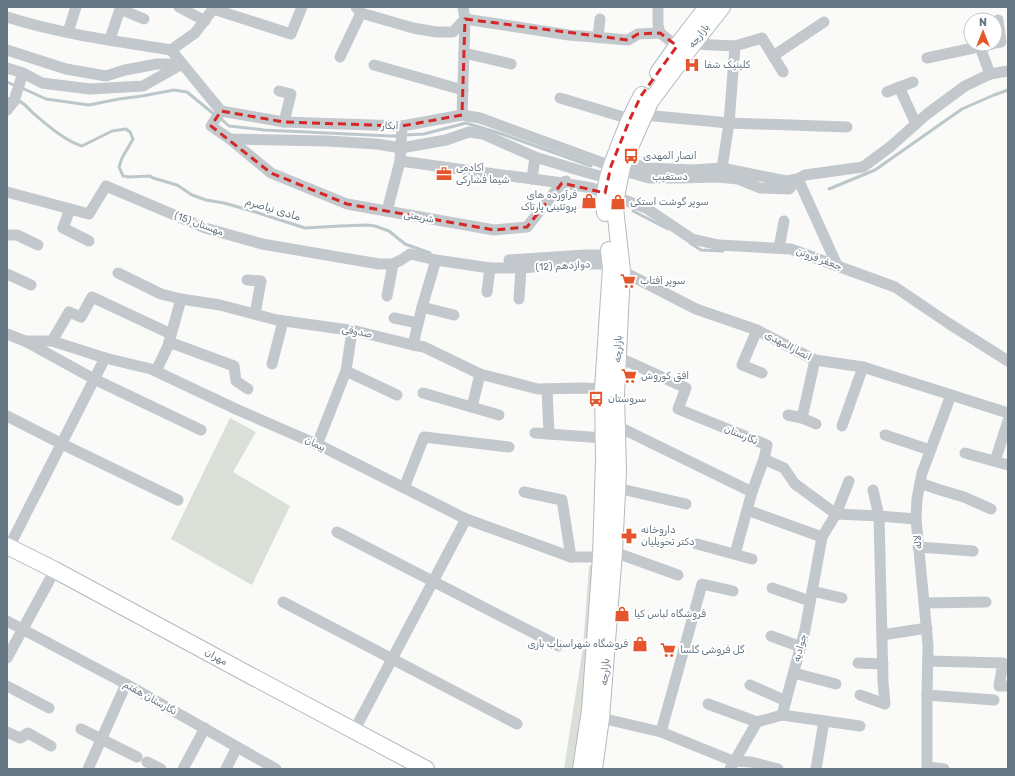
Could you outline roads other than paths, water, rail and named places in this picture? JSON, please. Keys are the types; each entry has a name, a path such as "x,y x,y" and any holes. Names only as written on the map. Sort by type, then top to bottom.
{"main road":[{"name":"بازارچه","path":"581,769 590,710 607,554 612,491 611,471 604,438 603,389 611,266 604,210 612,180 637,117 641,96 707,7"},
{"name":"بازارچه","path":"637,117 722,7"},
{"name":"بازارچه","path":"611,471 617,426 616,395 622,271 612,180"},
{"name":"مهران","path":"8,547 55,570 426,769"},
{"name":"بازارچه","path":"594,769 601,718 607,554"}],"street":[{"path":"68,32 76,7"},
{"path":"179,7 205,21"},
{"path":"171,50 195,33 214,8 290,34 302,7"},
{"path":"462,115 465,19 463,7"},
{"path":"658,7 658,25 660,33 677,46"},
{"path":"110,39 120,10 144,19"},
{"path":"340,57 358,10 413,28 436,32 453,32 465,19"},
{"path":"7,17 25,23 68,32 171,50 221,111 211,126 230,140"},
{"path":"465,19 598,38 628,40 638,34 660,33"},
{"path":"598,38 600,19"},
{"path":"773,56 824,22"},
{"path":"693,44 735,46 762,38 784,72"},
{"path":"722,168 729,123 735,46"},
{"path":"7,50 66,69 106,76 125,70 157,64 182,64"},
{"path":"927,58 963,51"},
{"path":"982,52 990,74"},
{"path":"464,53 512,64"},
{"path":"7,68 23,73 42,83 90,89 143,86 182,64"},
{"path":"374,65 463,90"},
{"name":"دستغیب","path":"612,180 628,172 649,178 718,176 738,179 760,188 788,189 798,179 805,175 863,168 890,147 927,114 964,86 990,74 1008,70"},
{"path":"10,106 23,73"},
{"path":"887,92 913,82"},
{"path":"899,87 916,124"},
{"path":"279,91 291,94 284,122"},
{"path":"560,98 637,117 729,123 847,127"},
{"name":"آبکار","path":"221,111 284,122 402,126 462,115 480,118 612,180"},
{"path":"386,211 400,161 402,126"},
{"name":"آبکار","path":"230,140 327,141 377,144 401,148 446,140 469,132 483,134 535,157 612,180"},
{"name":"شریعتی","path":"230,140 271,173 347,204 494,230 527,227 562,183"},
{"path":"532,180 535,157"},
{"path":"400,161 592,188 612,180"},
{"name":"دستغیب","path":"612,180 629,163 649,168 693,170 722,168 786,181 798,179"},
{"path":"562,183 585,172"},
{"path":"798,179 837,265"},
{"name":"جعفر فروتن","path":"612,180 646,208 692,238 719,245 791,249 894,287 1008,361"},
{"name":"مهستان (15)","path":"7,192 90,214 106,186 204,228 262,244 379,264 393,264"},
{"path":"70,209 63,228 90,241"},
{"path":"778,248 784,221"},
{"path":"7,235 17,236 38,245"},
{"name":"دوازدهم (12)","path":"393,264 410,254 436,260 490,268 522,268 569,264 609,264 610,260 608,255 585,255 509,260"},
{"path":"413,345 422,307 436,260"},
{"path":"387,296 393,264"},
{"path":"487,292 490,268"},
{"path":"519,299 522,268"},
{"name":"انصارالمهدی","path":"622,271 696,309 757,330 815,360 863,367 1008,413"},
{"name":"صدوقی","path":"118,273 161,294 181,299 220,305 283,321 352,331 424,348 480,374 538,389 603,389"},
{"path":"7,274 31,285"},
{"path":"247,280 261,281 255,314"},
{"path":"52,340 68,312 81,317 92,297 170,338 234,366 236,381 248,389"},
{"path":"156,371 170,338 181,299"},
{"path":"422,307 454,315"},
{"path":"394,318 418,323"},
{"path":"272,364 283,321"},
{"path":"757,330 742,365 762,373"},
{"path":"317,445 346,371 352,331"},
{"path":"7,334 25,341 94,379 201,430"},
{"name":"پیمان","path":"25,341 52,340 105,358 151,369 317,445 466,519 571,557 607,554 678,575"},
{"name":"نگارستان","path":"618,356 686,388 678,409 767,445 764,459 784,468 795,484 836,514"},
{"path":"8,547 105,358"},
{"path":"802,418 815,360"},
{"path":"842,426 863,367"},
{"path":"346,371 397,395"},
{"path":"472,406 480,374"},
{"path":"547,389 549,434"},
{"path":"423,393 499,415"},
{"name":"لاله","path":"928,768 928,645 918,547 916,519 917,499 922,473 950,395"},
{"path":"788,415 802,418 816,424"},
{"path":"7,416 178,500"},
{"path":"995,461 1008,422"},
{"path":"617,426 752,492"},
{"path":"535,433 604,438"},
{"path":"885,435 930,450"},
{"path":"404,488 424,437 509,447"},
{"path":"965,453 1008,465"},
{"path":"735,554 752,492 764,459"},
{"name":"جوادیه","path":"782,715 805,630 822,537 836,514 848,481"},
{"path":"920,483 964,497 991,509"},
{"path":"860,694 886,704 884,691 879,516 873,490"},
{"path":"612,491 686,504"},
{"path":"524,492 562,500 571,557"},
{"path":"747,510 822,537"},
{"path":"836,514 916,519"},
{"path":"354,731 466,519"},
{"path":"337,532 559,646"},
{"path":"697,544 752,559"},
{"path":"918,547 973,551"},
{"path":"7,658 55,570"},
{"path":"661,732 702,584 733,591"},
{"path":"772,588 811,596 842,598"},
{"path":"283,602 517,724"},
{"path":"924,603 986,602"},
{"name":"نگارستان هفتم","path":"7,620 126,684 276,769"},
{"path":"882,635 927,628"},
{"path":"771,636 801,647"},
{"path":"928,662 1003,663 999,686 1008,686"},
{"path":"858,663 883,664"},
{"path":"794,674 836,684"},
{"path":"88,769 126,684"},
{"path":"750,685 786,701"},
{"path":"7,686 49,708"},
{"path":"927,695 994,700"},
{"path":"708,704 757,722 782,715 860,726"},
{"path":"601,718 661,732 732,765 751,762 778,769"},
{"path":"816,769 824,721"},
{"path":"732,765 757,722"},
{"path":"182,769 204,728"},
{"path":"81,729 137,757"},
{"path":"7,732 20,738 28,733 51,746"},
{"path":"226,769 237,747"},
{"path":"147,762 160,769"},
{"path":"928,768 944,769"}],"waterway":[{"path":"7,82 16,86"},
{"path":"22,88 46,99 89,105 174,90 187,92 215,115"},
{"path":"829,189 875,170 962,109 1008,90"},
{"name":"مادی نیاصرم","path":"7,99 13,99 21,102 56,132 82,146 112,131 126,129 130,132 133,139 122,158 119,167 123,176 150,176 177,185 192,195 206,200 224,203 305,228 367,225 375,226 389,231 405,244 430,253"},
{"path":"220,118 229,126 264,130 399,136"},
{"path":"405,135 424,134 466,123 502,134 591,166"},
{"path":"633,211 668,229"},
{"path":"690,243 701,250 723,251"}],"place":[{"name":"کلینیک شفا","path":"692,65"},
{"name":"انصار المهدی","path":"631,156"},
{"name":"آکادمی شیما فشارکی","path":"444,174"},
{"name":"فرآورده های پروتئینی پارتاک","path":"589,201"},
{"name":"سوپر گوشت استکی","path":"618,202"},
{"name":"سوپر آفتاب","path":"628,281"},
{"name":"افق کوروش","path":"629,376"},
{"name":"سروستان","path":"596,399"},
{"name":"داروخانه دکتر تحویلیان","path":"629,536"},
{"name":"فروشگاه لباس کیا","path":"622,614"},
{"name":"فروشگاه شهراسباب بازی","path":"640,644"},
{"name":"گل فروشی گلسا","path":"668,650"}]}
